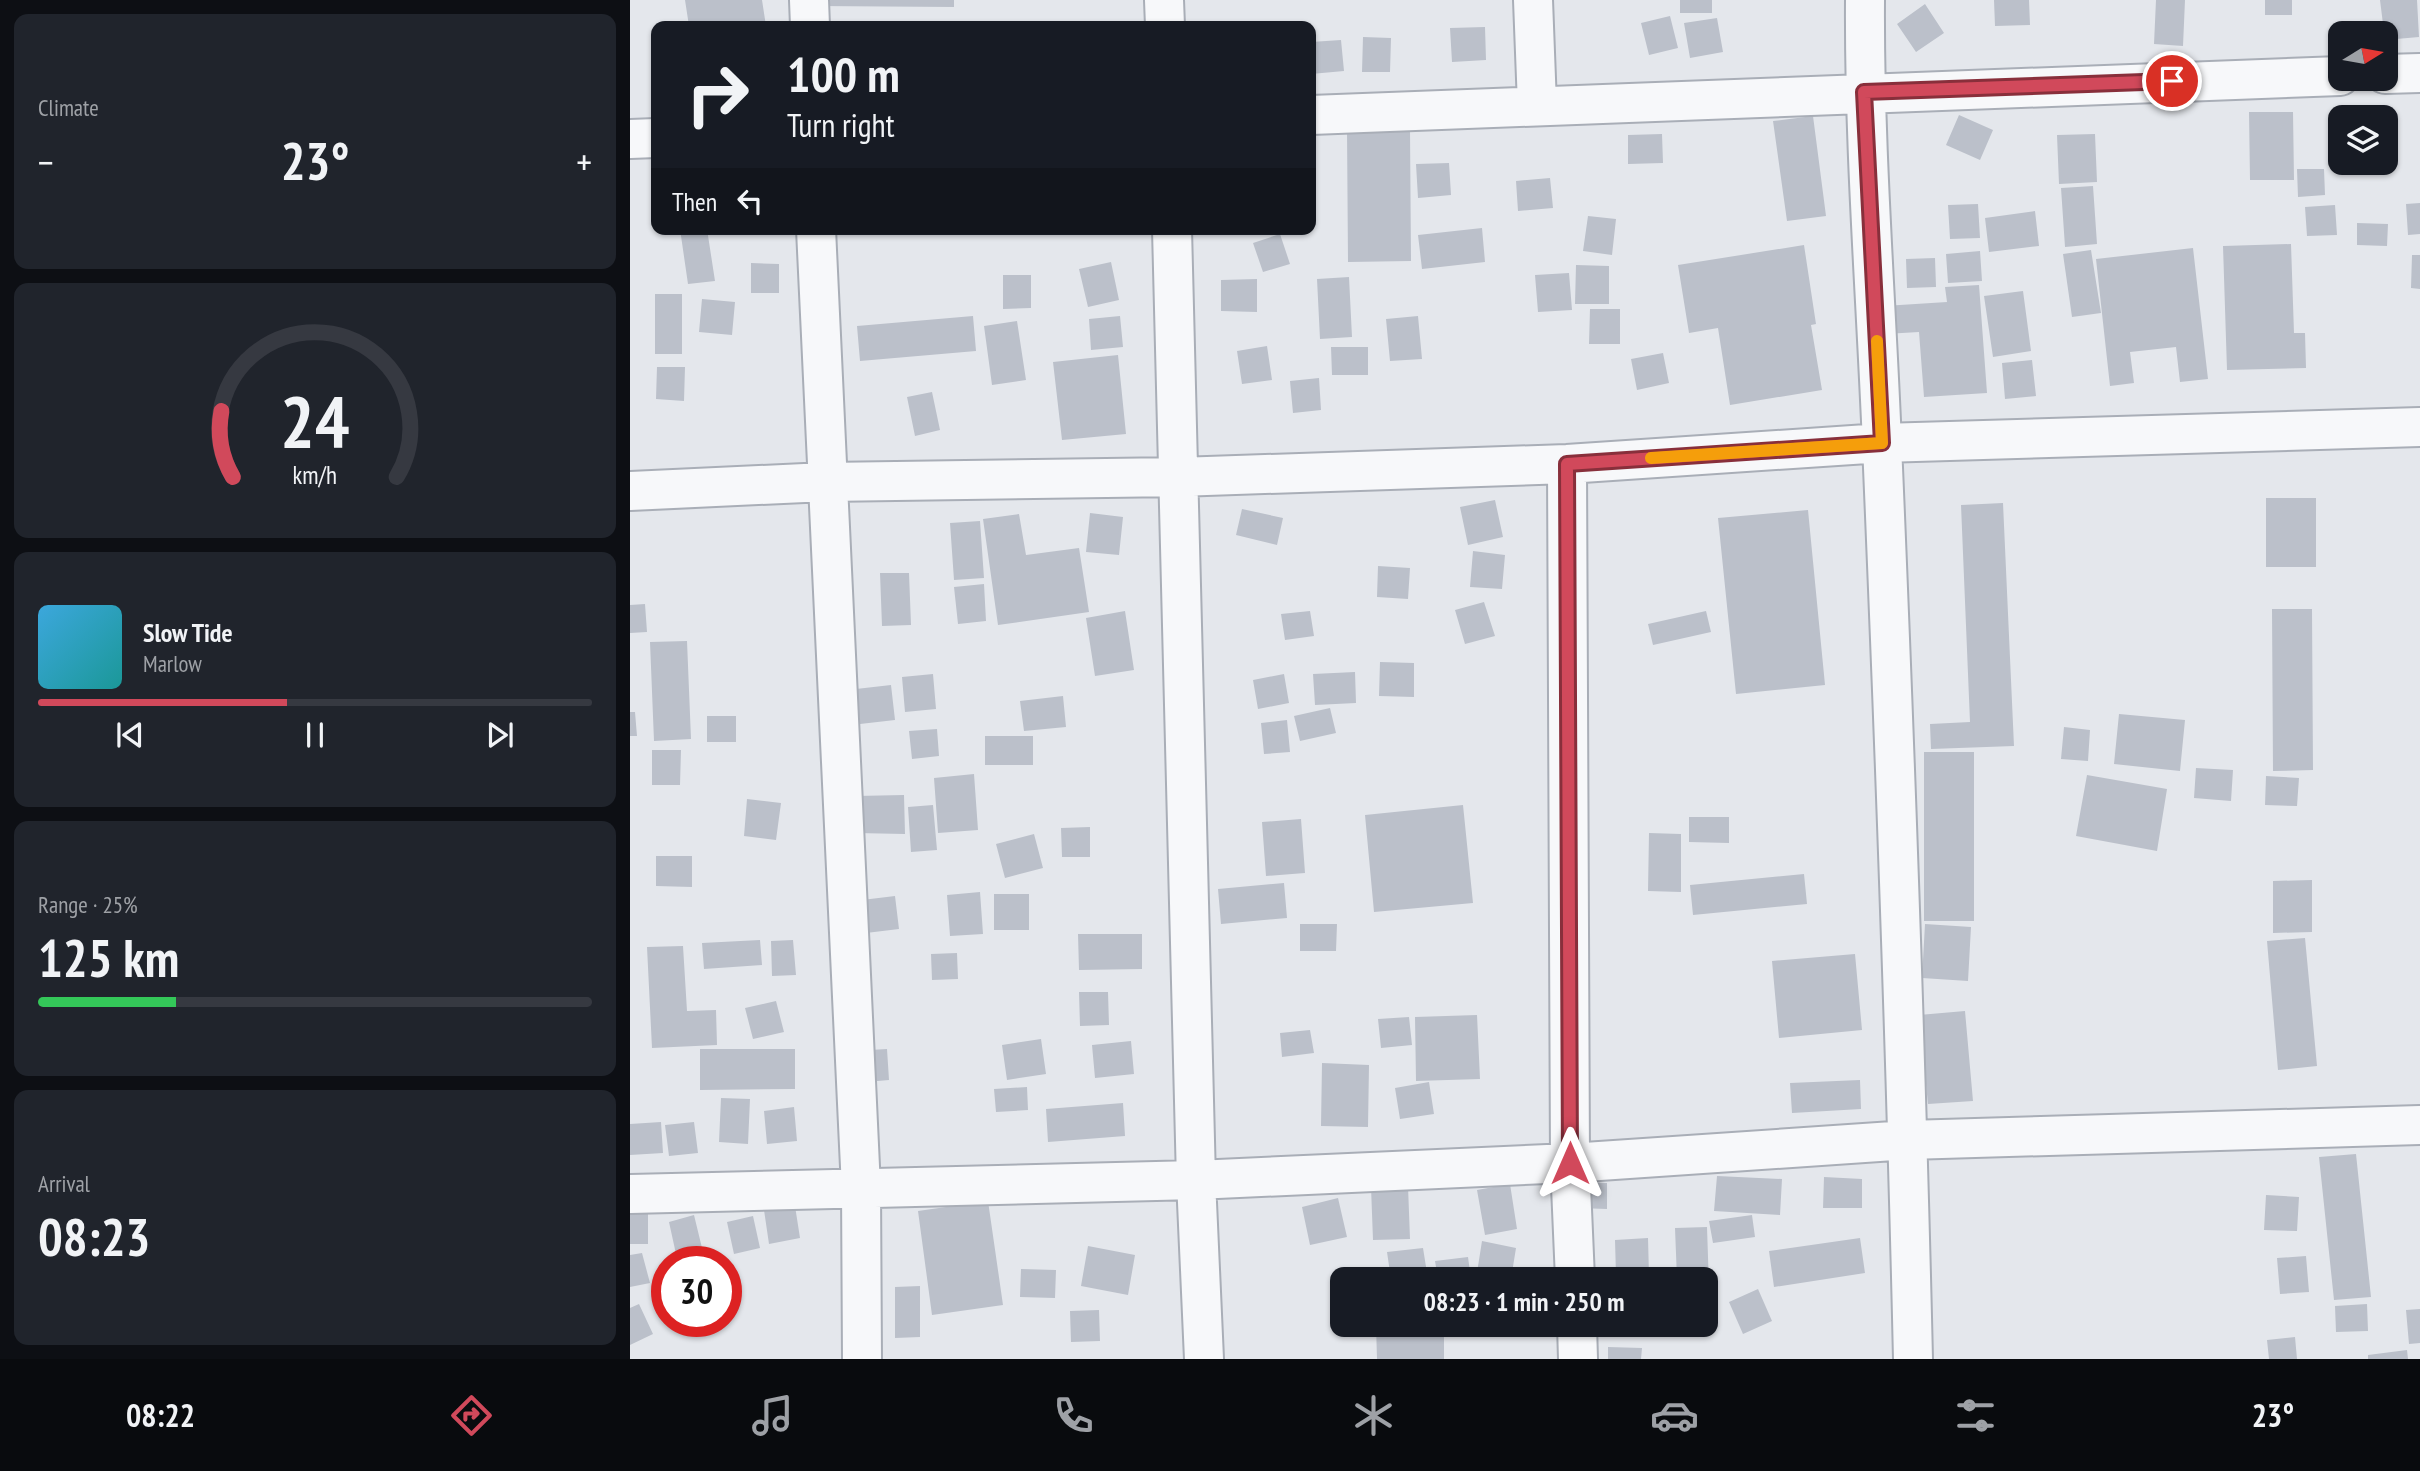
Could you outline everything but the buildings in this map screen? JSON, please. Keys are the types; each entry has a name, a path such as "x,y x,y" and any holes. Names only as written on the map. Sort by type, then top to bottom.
{"street":[{"path":"809,0 810,21"},
{"path":"1164,0 1165,21"},
{"path":"1533,0 1537,105"},
{"path":"1866,0 1864,92 1882,443 1908,1140 1913,1359"},
{"path":"2398,74 2420,73"},
{"path":"1316,115 2328,76"},
{"path":"630,139 651,138"},
{"path":"816,235 861,1188 862,1359"},
{"path":"1172,235 1196,1180 1204,1359"},
{"path":"630,491 826,482 1178,477 1567,464 1882,443 2420,426"},
{"path":"1567,464 1570,1163 1574,1267"},
{"path":"630,1194 1196,1180 1570,1163 1908,1140 2420,1125"},
{"path":"1577,1337 1578,1359"}],"slow traffic":[{"path":"1651,458 1882,443 1877,341"}],"route":[{"path":"1570,1163 1567,464 1882,443 1864,92 2172,81"}]}
